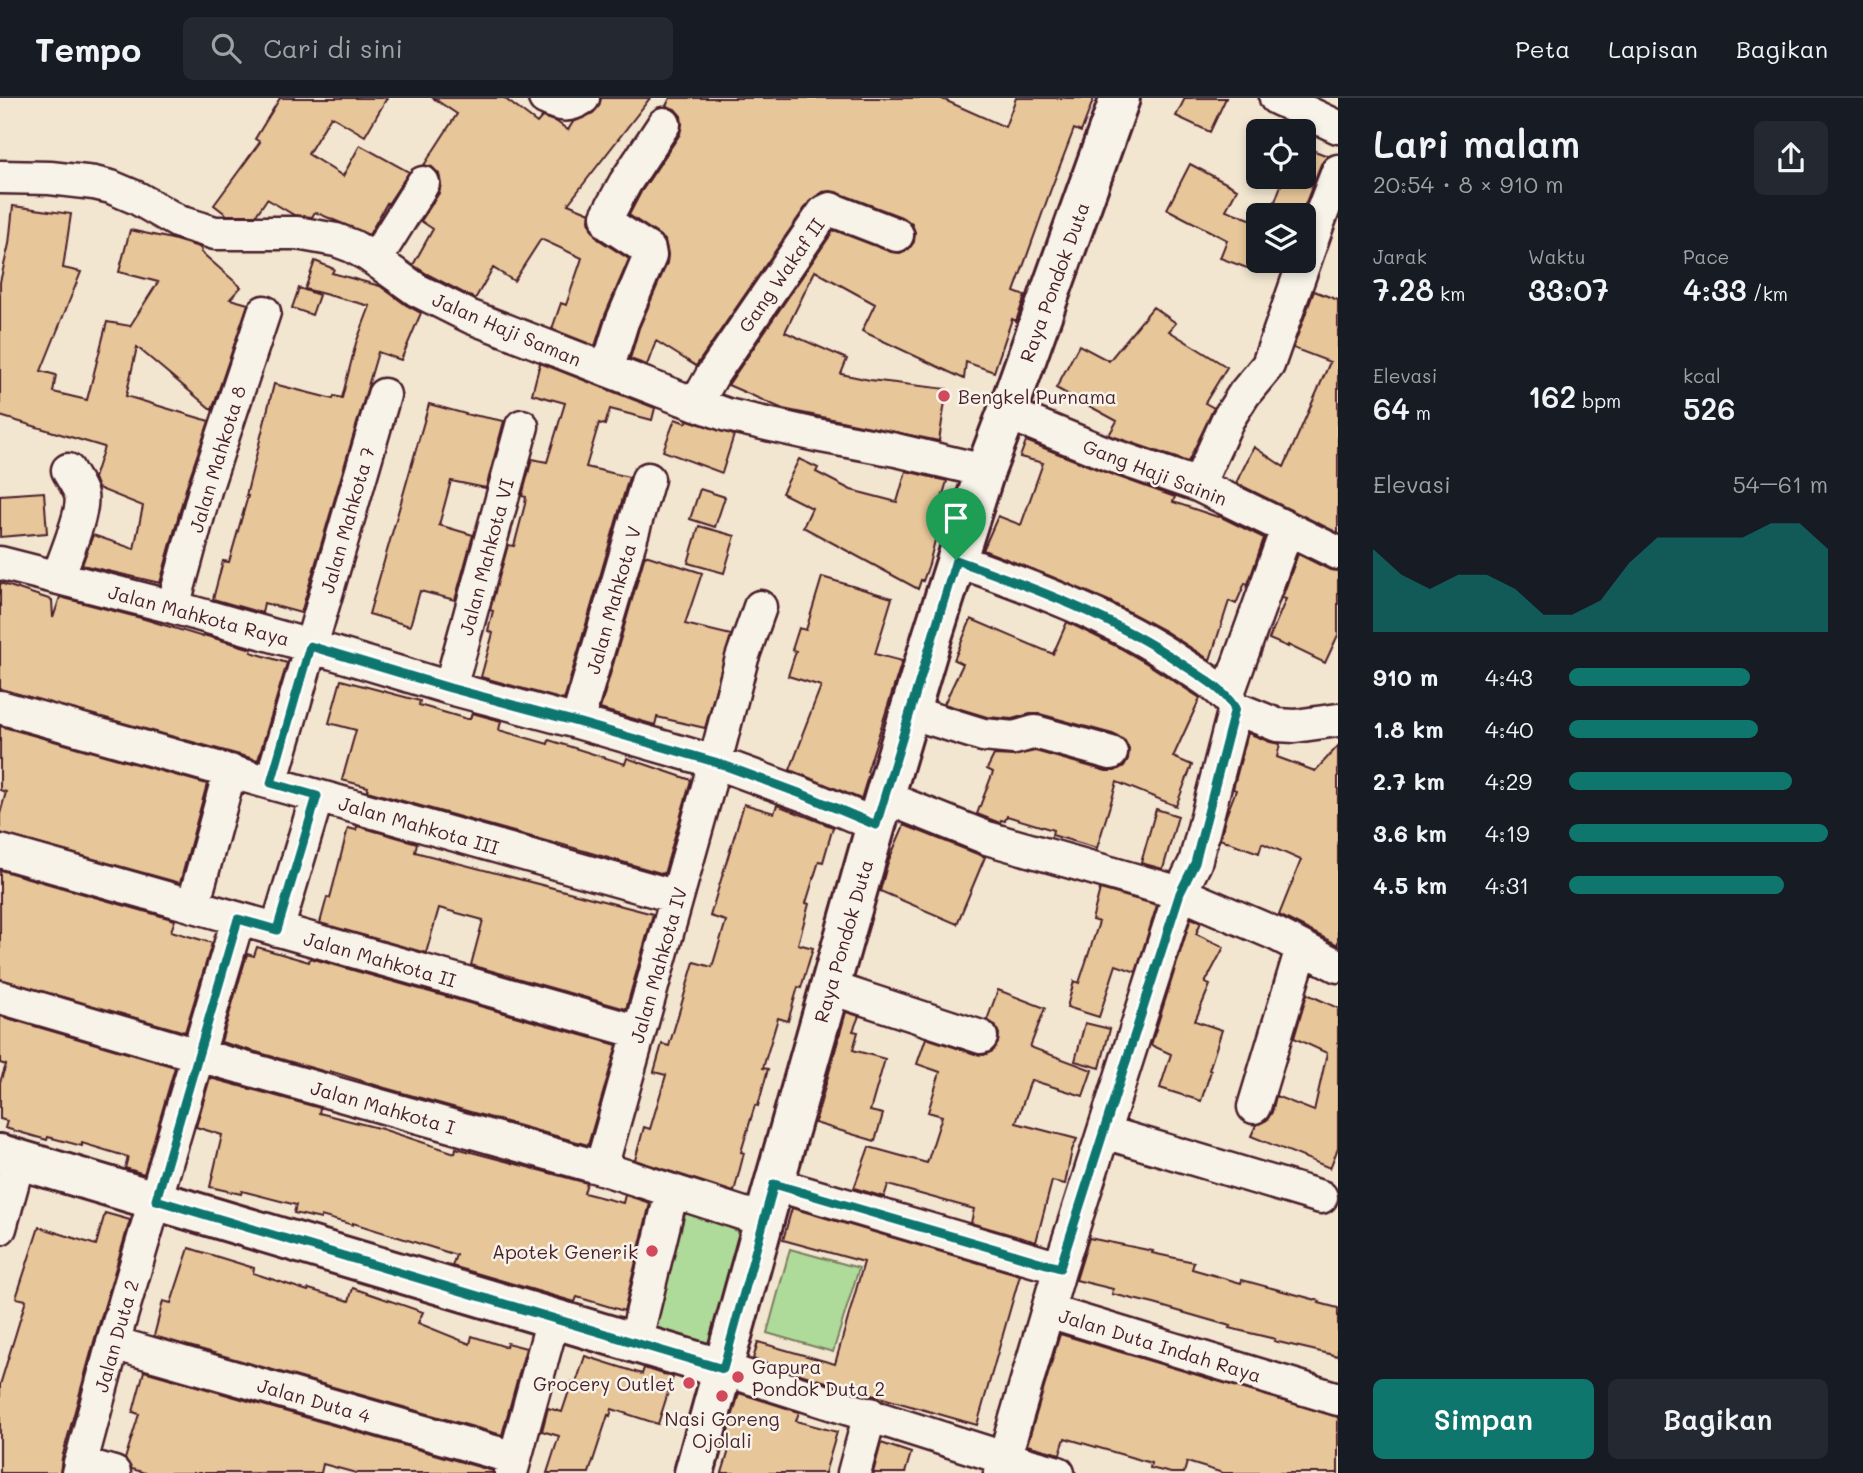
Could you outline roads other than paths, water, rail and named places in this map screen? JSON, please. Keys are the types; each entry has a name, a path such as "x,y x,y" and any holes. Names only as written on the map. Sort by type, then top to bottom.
{"main road":[{"name":"Raya Pondok Duta","path":"694,1473 880,811 956,560 985,471 1120,98"},
{"path":"10,1157 723,1369"}],"street":[{"path":"545,98 564,106 572,105 583,98"},
{"path":"1276,98 1324,113"},
{"path":"607,370 622,322 650,256 649,250 609,224 607,216 664,124"},
{"path":"1198,485 1228,419 1268,365 1328,227 1338,171"},
{"name":"Jalan Haji Saman","path":"0,177 50,178 94,183 125,192 179,222 215,233 297,233 321,236 352,246 418,290 471,317 695,404 727,415 985,471"},
{"path":"375,260 424,183"},
{"name":"Gang Wakaf II","path":"695,404 824,212 830,209 897,235"},
{"name":"Jalan Mahkota 8","path":"173,607 205,491 264,312"},
{"name":"Jalan Mahkota 7","path":"271,783 384,395"},
{"name":"Gang Haji Sainin","path":"1007,413 1108,454 1198,485 1338,553"},
{"name":"Jalan Mahkota VI","path":"450,688 522,426"},
{"path":"58,578 82,502 80,491 68,470"},
{"name":"Jalan Mahkota V","path":"577,722 648,479"},
{"path":"1048,1311 1180,893 1195,863 1231,702 1287,529"},
{"path":"956,560 1002,576 1111,622 1150,642 1207,680 1231,702 1277,725 1295,726 1338,720"},
{"name":"Jalan Mahkota Raya","path":"0,563 173,607 577,722 715,762 807,796 986,838 1180,893 1276,934 1338,966"},
{"name":"Jalan Mahkota IV","path":"601,1168 742,658 760,607"},
{"name":"Jalan Mahkota III","path":"0,707 677,897"},
{"path":"909,712 983,735 1013,738 1035,732 1111,753"},
{"path":"193,906 230,771"},
{"path":"277,930 317,796"},
{"name":"Jalan Mahkota II","path":"0,851 639,1032"},
{"name":"Jalan Duta 2","path":"79,1468 113,1343 238,919"},
{"path":"1254,1107 1302,948"},
{"path":"831,988 981,1037"},
{"name":"Jalan Mahkota I","path":"0,997 601,1168 744,1214 770,1201 1060,1268"},
{"path":"1104,1132 1321,1198"},
{"path":"0,1228 10,1157"},
{"path":"635,1343 671,1191"},
{"name":"Jalan Duta Indah Raya","path":"1002,1465 1048,1311 1338,1399"},
{"path":"513,1465 553,1319"},
{"name":"Jalan Duta 4","path":"113,1343 513,1465"},
{"path":"723,1369 870,1414 1002,1465 1058,1473"},
{"path":"854,1473 870,1414"},
{"path":"79,1468 114,1473"}],"place":[{"name":"Bengkel Purnama","path":"944,396"},
{"name":"Apotek Generik","path":"652,1251"},
{"name":"Gapura Pondok Duta 2","path":"738,1377"},
{"name":"Grocery Outlet","path":"689,1383"},
{"name":"Nasi Goreng Ojolali","path":"722,1396"}]}
